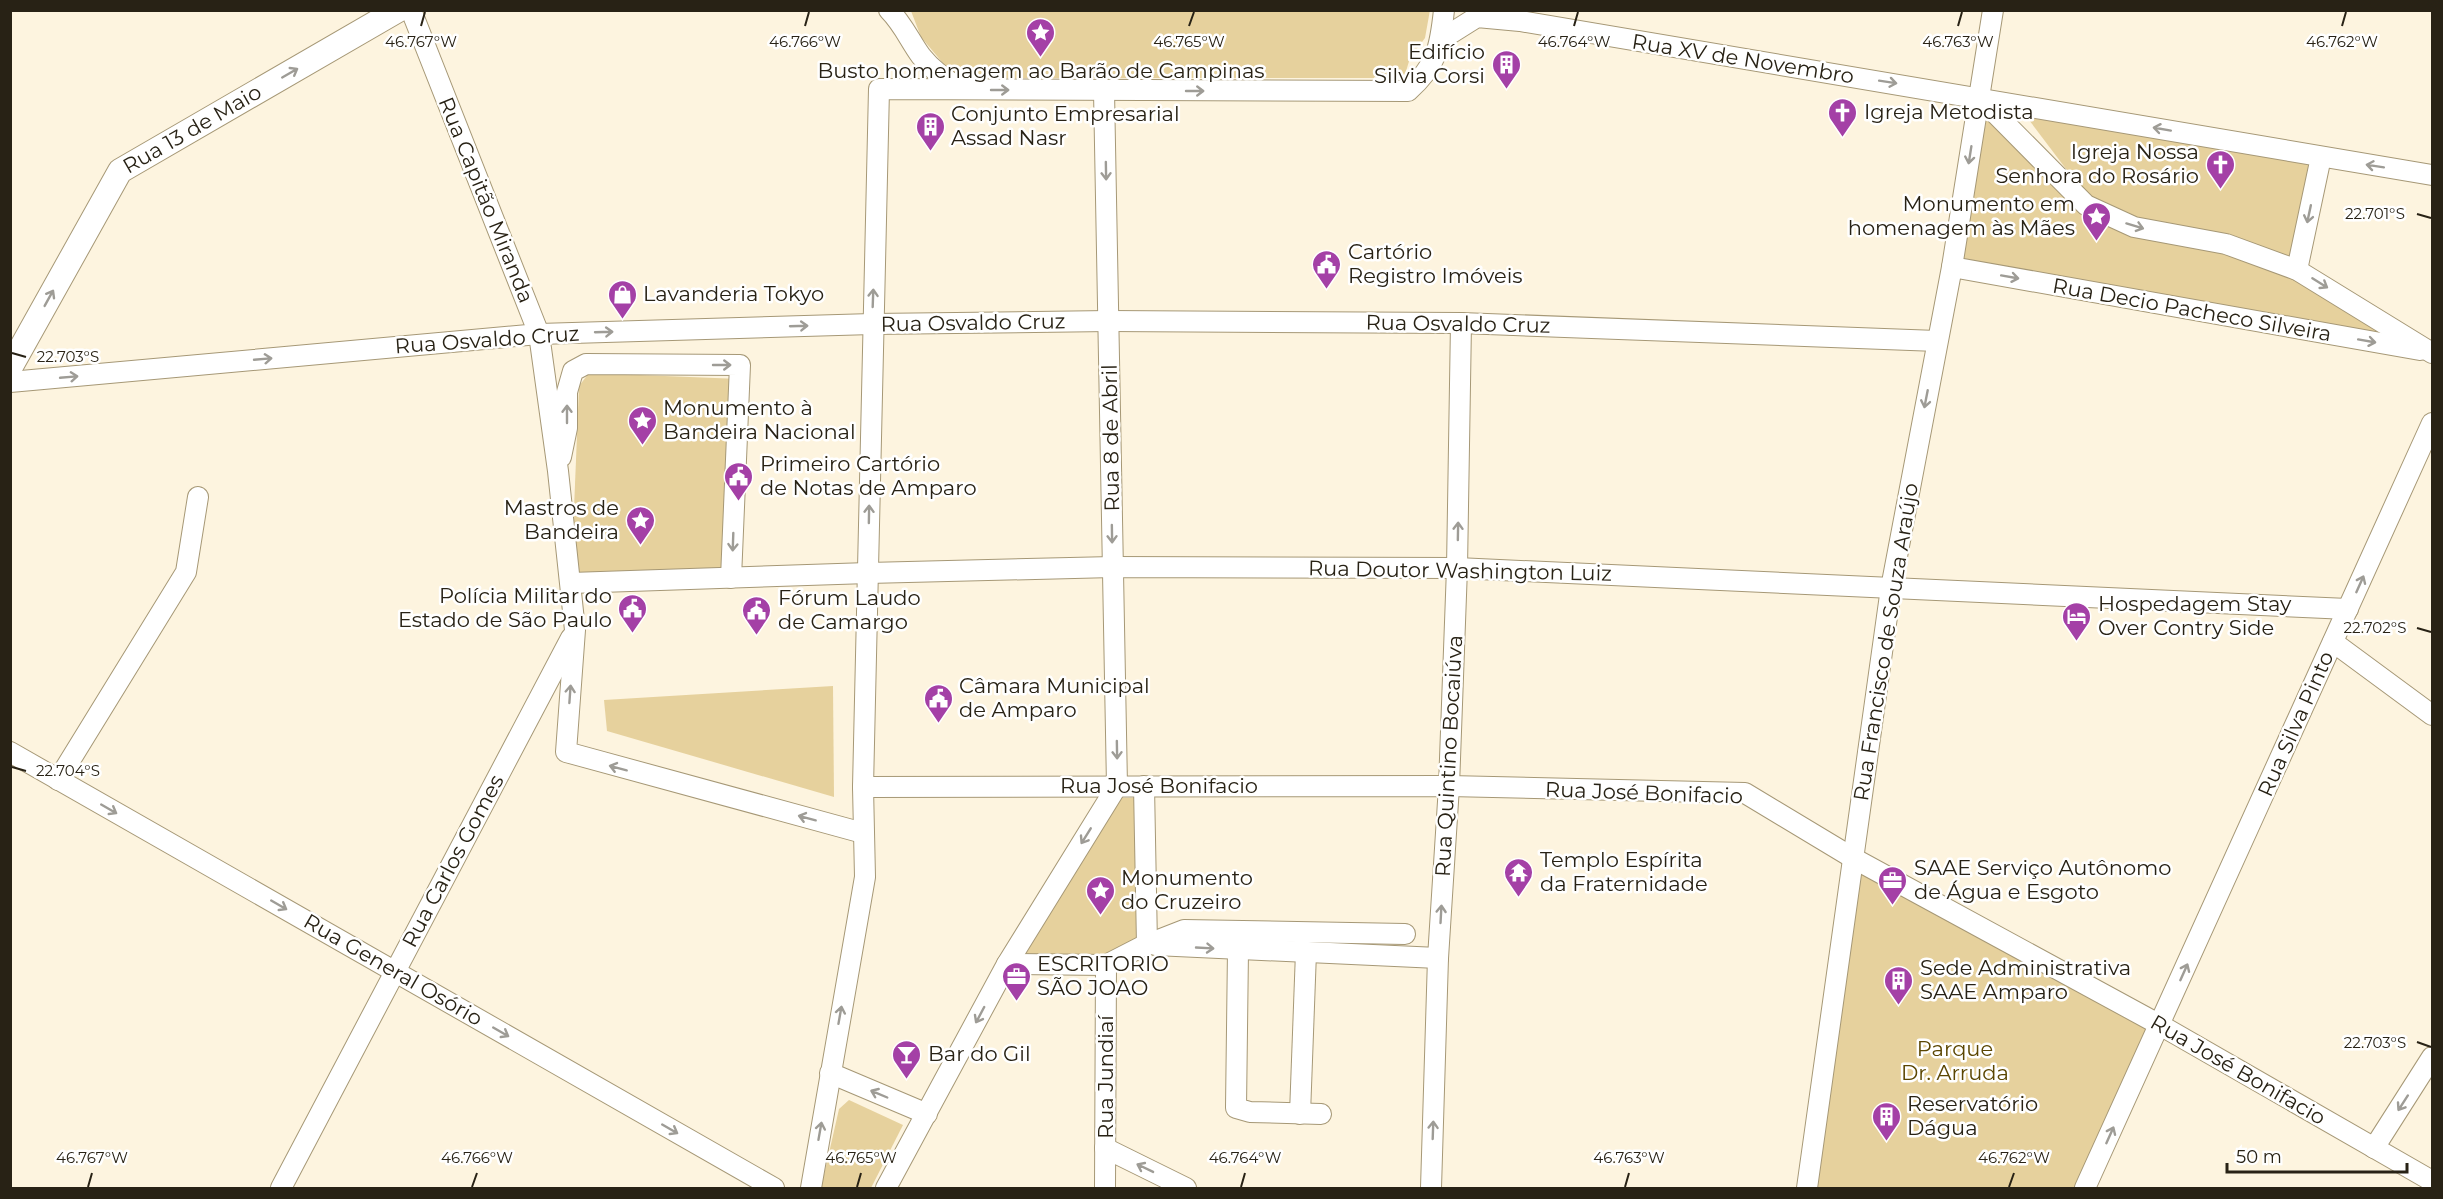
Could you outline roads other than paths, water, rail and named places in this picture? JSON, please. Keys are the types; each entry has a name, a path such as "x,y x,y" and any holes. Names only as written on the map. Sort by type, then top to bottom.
{"street":[{"name":"Rua 13 de Maio","path":"10,368 120,171 398,10"},
{"name":"Rua Capitão Miranda","path":"411,10 539,334 572,583 575,630 566,752 863,833"},
{"path":"888,10 911,37"},
{"path":"901,10 920,55 941,77 964,90"},
{"path":"811,1188 865,876 862,787 879,89 1408,91 1423,78 1434,61 1442,39 1444,10"},
{"name":"Rua Francisco de Souza Araújo","path":"1807,1188 1891,588 1936,341 1952,267 1993,10"},
{"name":"Rua XV de Novembro","path":"1442,39 1477,17 1520,21 1667,48 1979,97 2433,175"},
{"name":"Rua 8 de Abril","path":"1104,91 1117,786"},
{"path":"1979,97 2086,205 2134,227 2226,244 2297,270 2432,352"},
{"path":"2297,270 2321,157"},
{"name":"Rua Decio Pacheco Silveira","path":"1952,267 2432,352"},
{"name":"Rua Osvaldo Cruz","path":"10,382 539,334 872,324 1109,321 1461,323 1936,341"},
{"name":"Rua Quintino Bocaiúva","path":"1431,1188 1438,958 1449,786 1457,568 1461,323"},
{"path":"558,471 567,428 567,392 573,371 585,364 740,365 732,578"},
{"name":"Rua Silva Pinto","path":"2085,1188 2433,423"},
{"path":"58,780 186,572 198,497"},
{"name":"Rua Doutor Washington Luiz","path":"572,583 1113,567 1457,568 2348,609"},
{"name":"Rua Carlos Gomes","path":"281,1188 575,630"},
{"path":"2333,642 2433,715"},
{"name":"Rua General Osório","path":"10,752 774,1188"},
{"path":"886,1188 1007,964 1117,786"},
{"path":"1144,786 1147,945"},
{"name":"Rua José Bonifacio","path":"862,787 1449,786 1745,793 1853,858 2160,1025 2433,1181"},
{"path":"1007,964 1106,965 1184,930 1405,934"},
{"path":"1147,945 1438,958"},
{"path":"1238,950 1236,1108 1250,1112 1321,1114"},
{"path":"1300,1114 1306,952"},
{"name":"Rua Jundiaí","path":"1105,1188 1106,965"},
{"path":"2374,1148 2433,1058"},
{"path":"830,1073 927,1114"},
{"path":"1105,1148 1186,1188"}],"place":[{"name":"Busto homenagem ao Barão de Campinas","path":"1041,58"},
{"name":"Edifício Silvia Corsi","path":"1506,90"},
{"name":"Igreja Metodista","path":"1843,138"},
{"name":"Conjunto Empresarial Assad Nasr","path":"930,152"},
{"name":"Igreja Nossa Senhora do Rosário","path":"2220,190"},
{"name":"Monumento em homenagem às Mães","path":"2096,242"},
{"name":"Cartório Registro Imóveis","path":"1327,290"},
{"name":"Lavanderia Tokyo","path":"622,320"},
{"name":"Monumento à Bandeira Nacional","path":"642,446"},
{"name":"Primeiro Cartório de Notas de Amparo","path":"739,502"},
{"name":"Mastros de Bandeira","path":"640,546"},
{"name":"Polícia Militar do Estado de São Paulo","path":"633,634"},
{"name":"Fórum Laudo de Camargo","path":"757,636"},
{"name":"Hospedagem Stay Over Contry Side","path":"2077,642"},
{"name":"Câmara Municipal de Amparo","path":"938,724"},
{"name":"Templo Espírita da Fraternidade","path":"1519,898"},
{"name":"SAAE Serviço Autônomo de Água e Esgoto","path":"1893,906"},
{"name":"Monumento do Cruzeiro","path":"1100,916"},
{"name":"ESCRITORIO SÃO JOAO","path":"1016,1002"},
{"name":"Sede Administrativa SAAE Amparo","path":"1899,1006"},
{"name":"Bar do Gil","path":"907,1080"},
{"name":"Reservatório Dágua","path":"1886,1142"}],"park label":[{"name":"Parque Dr. Arruda","path":"1955,1061"}]}
